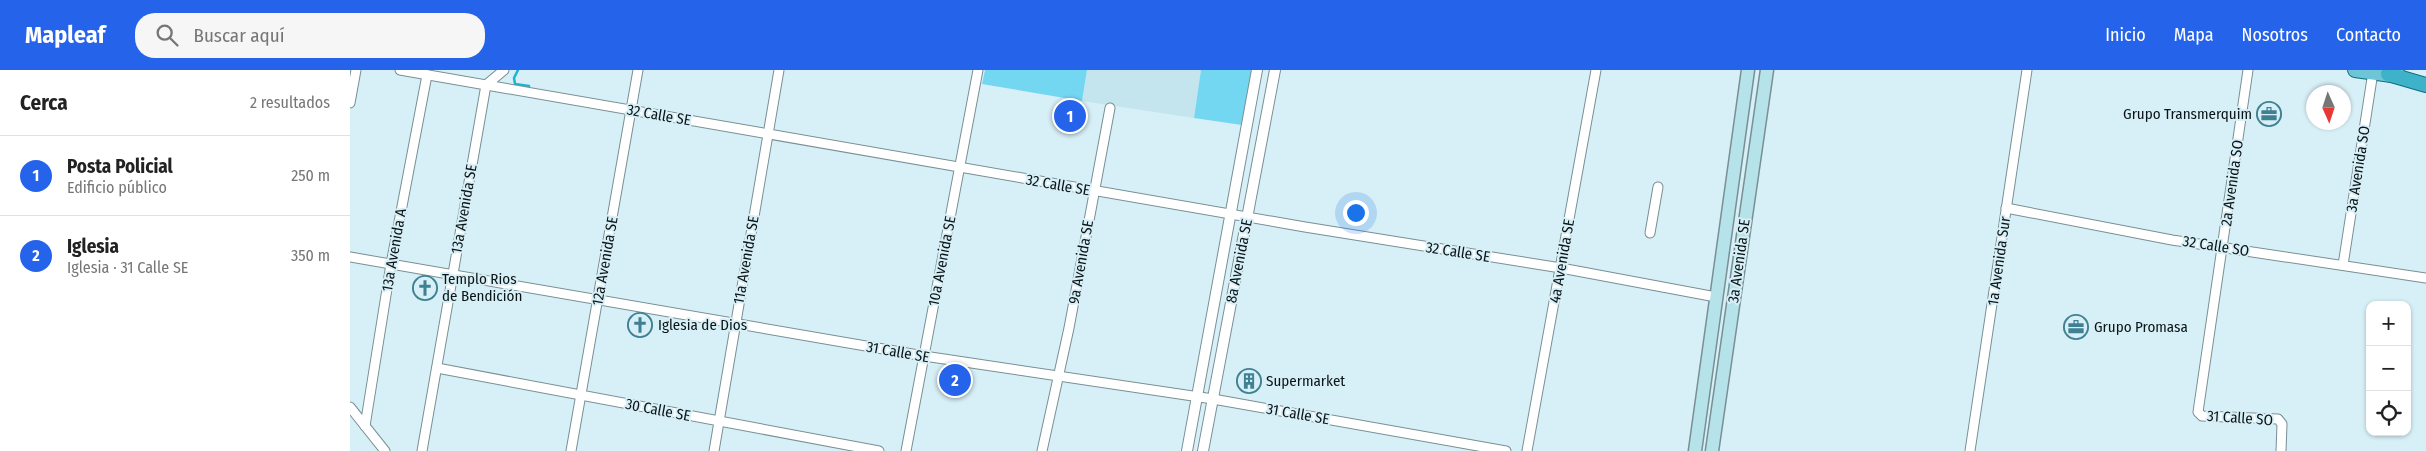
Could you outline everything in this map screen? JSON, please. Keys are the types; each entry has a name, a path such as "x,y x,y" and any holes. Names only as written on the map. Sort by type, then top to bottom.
{"highway":[{"path":"2388,74 2426,85"}],"main road":[{"name":"3a Avenida SE","path":"1695,451 1748,70"},
{"name":"3a Avenida SE","path":"1712,451 1767,70"},
{"path":"2355,70 2426,80"}],"street":[{"path":"350,103 356,70"},
{"name":"32 Calle SE","path":"400,70 1094,191 1561,268 1716,297"},
{"path":"486,85 504,70"},
{"name":"12a Avenida SE","path":"572,451 638,70"},
{"name":"11a Avenida SE","path":"714,451 779,70"},
{"name":"10a Avenida SE","path":"906,451 978,70"},
{"name":"8a Avenida SE","path":"1187,451 1257,70"},
{"name":"8a Avenida SE","path":"1204,451 1275,70"},
{"name":"4a Avenida SE","path":"1527,451 1596,70"},
{"name":"1a Avenida Sur","path":"1970,451 2027,70"},
{"name":"2a Avenida SO","path":"2199,414 2248,70"},
{"name":"3a Avenida SO","path":"2344,265 2373,72"},
{"name":"13a Avenida A","path":"365,426 391,264 427,75"},
{"name":"13a Avenida SE","path":"422,451 486,85"},
{"name":"9a Avenida SE","path":"1057,376 1069,328 1110,108"},
{"path":"1650,233 1658,187"},
{"name":"32 Calle SO","path":"2006,208 2223,248 2426,278"},
{"name":"31 Calle SE","path":"350,257 924,356 1197,396 1506,451"},
{"name":"30 Calle SE","path":"437,368 879,451"},
{"path":"1042,451 1057,376"},
{"path":"350,407 385,451"},
{"name":"31 Calle SO","path":"2199,414 2278,419 2282,421 2281,451"}],"shaded area":[{"path":"985,70 1087,70 1082,101 982,84"},
{"path":"1087,70 1201,70 1194,118 1082,101"},
{"path":"1201,70 1252,70 1242,125 1194,118"}],"waterway":[{"path":"518,70 514,78 515,84 529,86"}],"place":[{"name":"Grupo Transmerquim","path":"2269,114"},
{"name":"Posta Policial","path":"1070,116"},
{"name":"Templo Rios de Bendición","path":"425,288"},
{"name":"Iglesia de Dios","path":"640,325"},
{"name":"Grupo Promasa","path":"2076,327"},
{"name":"Iglesia","path":"955,380"},
{"name":"Supermarket","path":"1249,381"}]}
